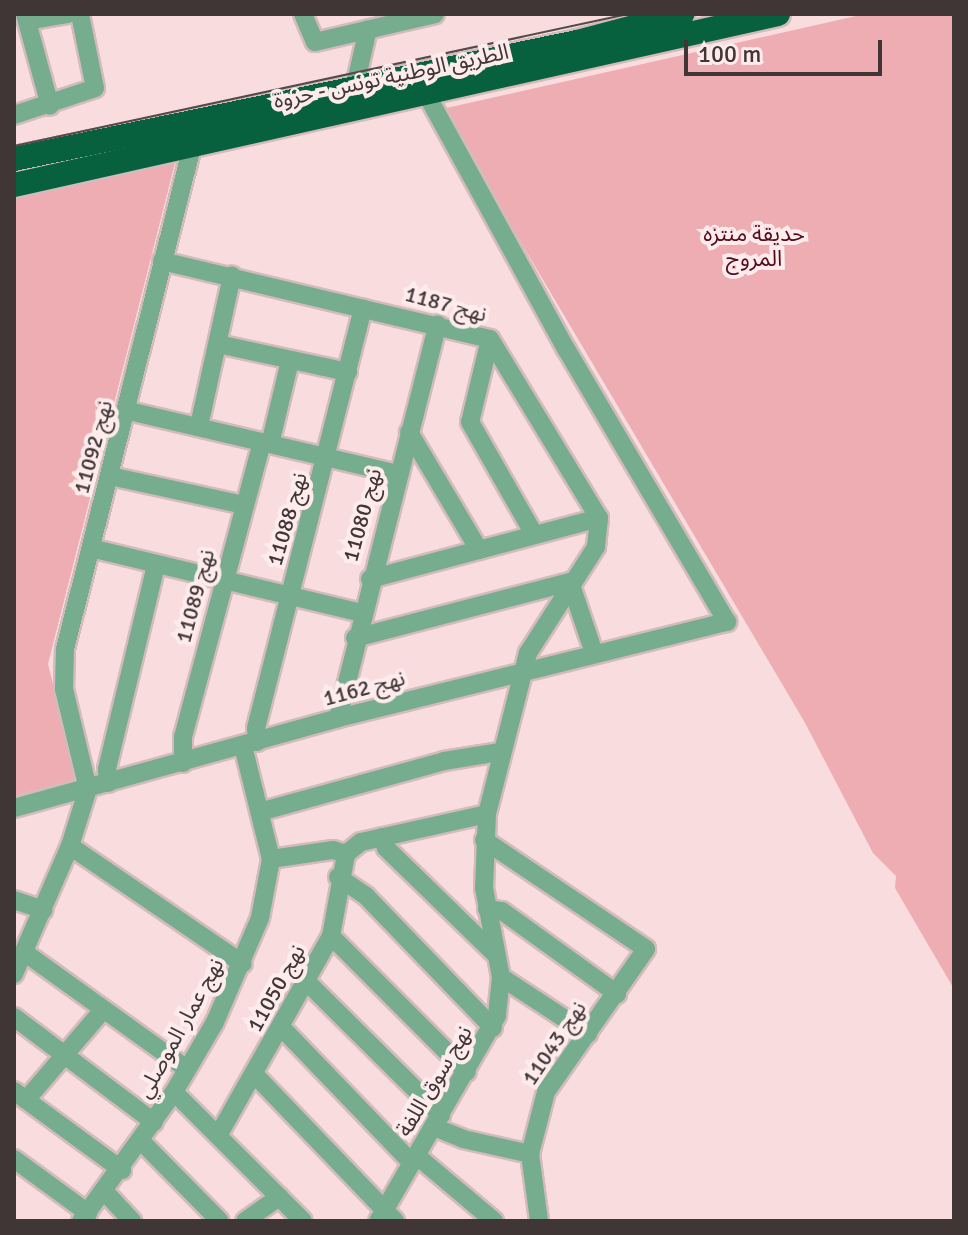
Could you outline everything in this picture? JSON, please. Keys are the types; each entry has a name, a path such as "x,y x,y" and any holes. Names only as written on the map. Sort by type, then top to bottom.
{"highway":[{"name":"الطريق الوطنية تونس - حزوة","path":"14,185 421,86 682,14"},
{"name":"الطريق الوطنية تونس - حزوة","path":"14,159 355,86 421,86 732,19 778,14"}],"street":[{"path":"50,106 26,18 68,14"},
{"path":"14,115 50,106 95,88 80,14"},
{"path":"303,14 313,42 429,15"},
{"path":"355,86 368,29"},
{"name":"نهج 1162","path":"14,808 338,718 727,622 421,86"},
{"name":"نهج 11092","path":"88,789 63,672 198,118"},
{"name":"نهج 1187","path":"162,261 438,324 490,339 599,518"},
{"path":"199,426 232,276"},
{"name":"نهج 11088","path":"250,744 328,460 363,308"},
{"name":"نهج 11080","path":"338,718 361,613 438,324"},
{"path":"490,339 470,422 534,534"},
{"path":"218,344 348,372"},
{"name":"نهج 11089","path":"183,763 183,737 224,580 244,505 290,361"},
{"path":"129,411 397,474"},
{"path":"409,432 479,550"},
{"path":"110,476 244,505"},
{"path":"370,579 599,518 600,539 570,582 521,673"},
{"path":"91,548 361,613"},
{"path":"108,783 107,769 156,565"},
{"path":"355,638 570,582"},
{"path":"570,582 594,653"},
{"name":"نهج سوق اللفة","path":"386,1217 415,1160 493,1028 501,977 487,909 484,840 500,752 521,673"},
{"name":"نهج عمار الموصلي","path":"84,1217 122,1170 174,1092 243,964 269,889 271,859 250,744"},
{"path":"263,811 444,761 500,752"},
{"path":"14,974 70,846 88,789"},
{"path":"271,859 333,850 346,854 361,842 487,814"},
{"path":"382,837 386,848 496,955"},
{"name":"نهج 11043","path":"484,840 646,949 546,1092 530,1154 539,1221"},
{"path":"70,846 243,964"},
{"name":"نهج 11050","path":"219,1134 256,1076 331,936 338,877 346,854"},
{"path":"338,877 366,896 493,1028"},
{"path":"14,900 43,910"},
{"path":"487,909 502,911 617,994"},
{"path":"331,936 467,1072"},
{"path":"24,952 102,1011 187,1069"},
{"path":"501,977 588,1034"},
{"path":"307,982 438,1121 463,1139 530,1154"},
{"path":"102,1011 64,1055 20,1096 122,1170"},
{"path":"14,1017 154,1122"},
{"path":"282,1028 415,1160 494,1221"},
{"path":"256,1076 386,1217"},
{"path":"174,1092 303,1221"},
{"path":"141,1141 220,1221"},
{"path":"14,1159 84,1217"},
{"path":"105,1192 132,1221"},
{"path":"245,1221 279,1197"}],"green space":[{"name":"حديقة منتزه المروج","path":"865,14 954,14 954,989 895,888 896,876 873,853 804,721 442,109"},
{"path":"177,155 48,664 77,779 14,796 14,195"}],"tram line":[{"path":"14,146 628,14"}]}
